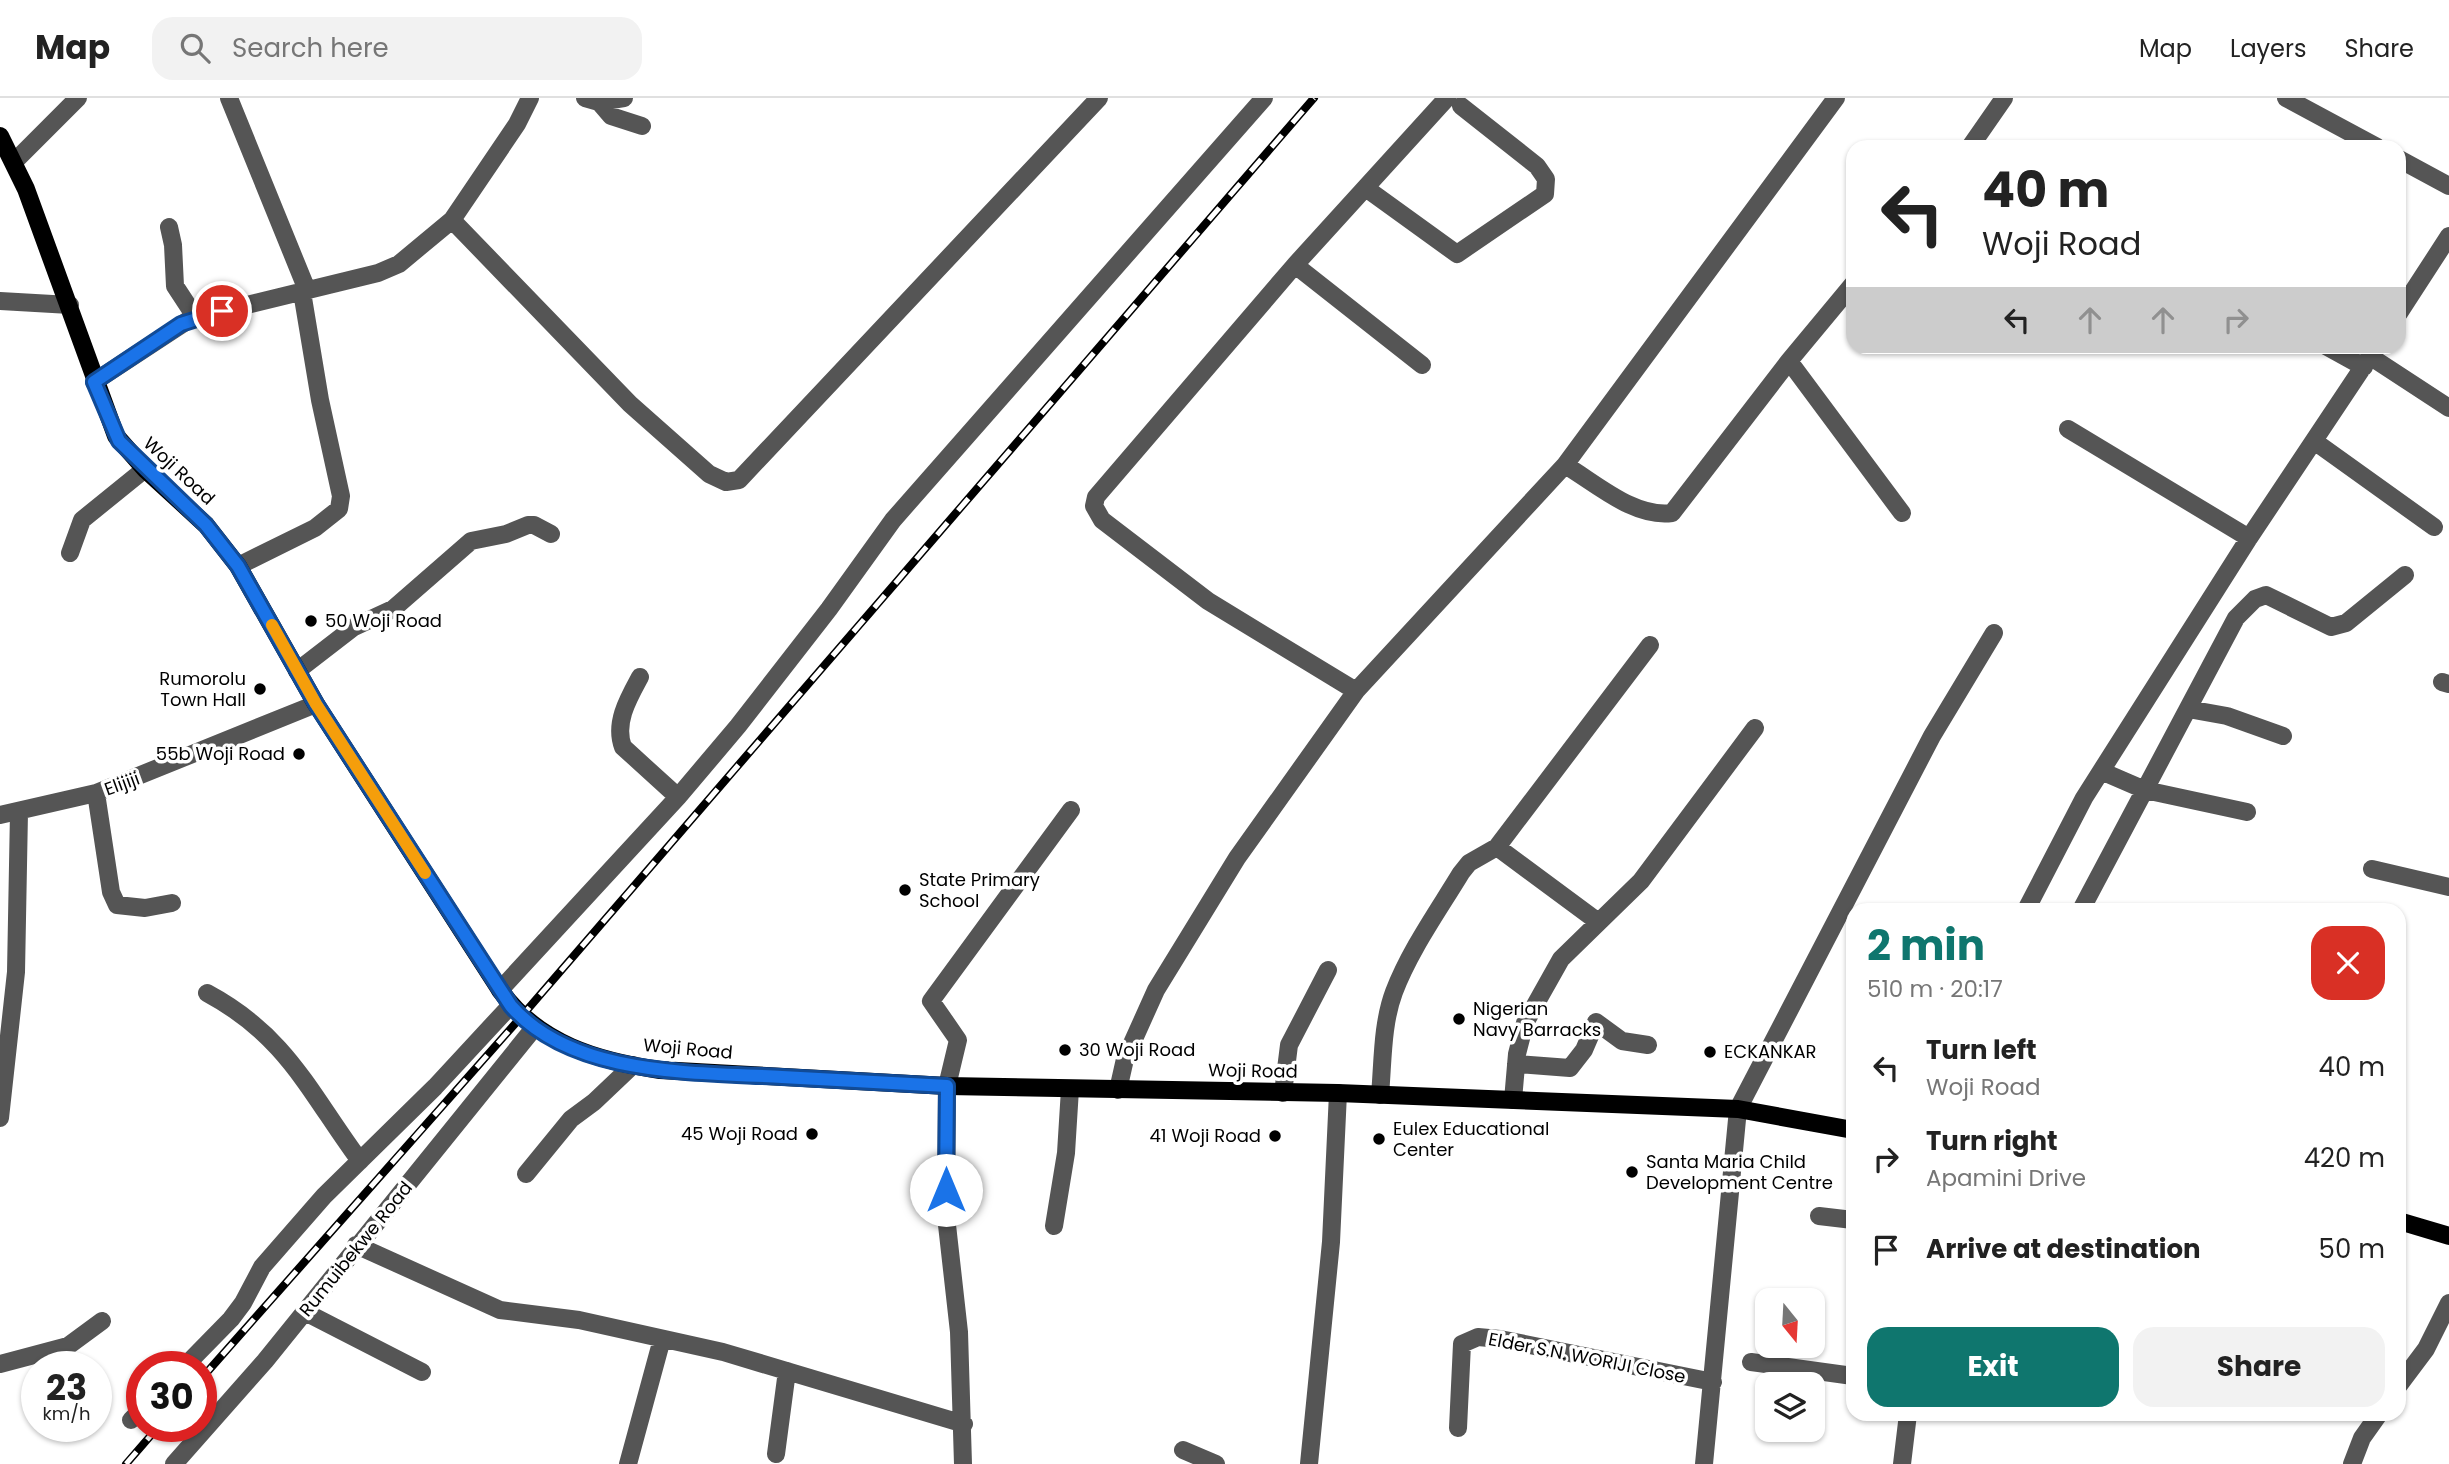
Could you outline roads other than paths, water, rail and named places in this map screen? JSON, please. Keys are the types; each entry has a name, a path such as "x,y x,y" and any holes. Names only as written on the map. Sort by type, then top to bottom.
{"main road":[{"name":"Woji Road","path":"0,136 14,162 69,305 94,382 119,441 206,525 238,566 316,704 500,990 511,1006 534,1028 579,1050 660,1070 947,1086 1338,1093 1738,1109 1846,1129"},
{"path":"2406,1223 2449,1236"}],"street":[{"path":"14,162 78,98"},
{"path":"229,98 305,291 320,400 341,496 339,509 322,524 238,566"},
{"path":"94,382 181,324 195,318 377,273 398,264 452,220 517,124 530,98"},
{"path":"592,100 624,98"},
{"path":"452,220 629,404 709,474 726,482 739,480 1099,98"},
{"path":"500,990 678,797 813,630 892,520 1264,98"},
{"path":"1118,1090 1125,1059 1156,990 1237,858 1356,691 1566,466 1836,98"},
{"path":"1975,140 2004,98"},
{"path":"2286,98 2363,140"},
{"path":"592,100 611,116 642,126"},
{"path":"1356,691 1208,601 1102,520 1094,506 1096,497 1295,265 1367,189 1454,102 1537,166 1546,179 1545,194 1457,254 1367,189"},
{"path":"2406,163 2449,186"},
{"path":"169,227 173,245 175,286 195,318"},
{"path":"2406,302 2449,236"},
{"path":"1295,265 1422,365"},
{"path":"1566,466 1641,510 1655,515 1672,513 1789,361 1846,292"},
{"path":"0,301 69,305"},
{"path":"2030,903 2101,771 2249,538 2371,357 2449,408"},
{"path":"1789,361 1902,513"},
{"path":"2068,429 2249,538"},
{"path":"2314,442 2434,527"},
{"path":"70,553 82,520 145,468"},
{"path":"297,671 354,627 393,609 471,541 506,534 534,524 551,534"},
{"path":"2085,903 2236,618 2255,599 2266,595 2331,627 2346,623 2404,575"},
{"path":"1704,1464 1738,1109 1932,736 1994,633"},
{"path":"1380,1095 1386,1021 1393,994 1405,968 1461,873 1469,863 1497,847 1650,645"},
{"path":"640,677 619,725 619,736 623,747 678,797"},
{"name":"Elijiji","path":"0,815 96,793 316,704"},
{"path":"2188,709 2227,716 2283,736"},
{"path":"1513,1100 1516,1064 1525,1023 1540,992 1561,959 1641,881 1755,728"},
{"path":"2101,771 2145,790 2247,812"},
{"path":"96,793 108,879 117,905 145,908 172,903"},
{"path":"963,1464 964,1424 958,1321 946,1216 947,1086 958,1040 955,1031 936,1011 931,1001 934,993 1071,810"},
{"path":"0,1118 19,812"},
{"path":"1497,847 1597,921"},
{"path":"2372,869 2449,887"},
{"path":"1283,1093 1289,1045 1328,970"},
{"path":"208,993 256,1023 277,1043 300,1070 326,1114 360,1161"},
{"path":"199,1351 243,1304 262,1268 284,1241 511,1006"},
{"path":"1516,1064 1570,1068 1584,1051 1596,1022 1622,1041 1648,1045"},
{"name":"Rumuibekwe Road","path":"174,1464 305,1312 356,1245 441,1145 534,1028"},
{"path":"526,1174 571,1119 594,1102 633,1065"},
{"path":"1054,1226 1066,1153 1070,1089"},
{"path":"1309,1464 1331,1242 1338,1093"},
{"path":"1819,1216 1846,1219"},
{"path":"356,1245 500,1310 579,1320 662,1339 787,1371 964,1424"},
{"path":"2406,1376 2426,1349 2449,1303"},
{"path":"305,1312 422,1371"},
{"path":"0,1364 68,1346 102,1321"},
{"name":"Elder S.N. WORIJI Close","path":"1458,1428 1462,1344 1478,1338 1500,1339 1713,1382"},
{"path":"628,1464 662,1339"},
{"path":"1751,1362 1846,1375"},
{"path":"776,1454 787,1371"},
{"path":"1902,1464 1907,1421"},
{"path":"2352,1464 2362,1438 2374,1421"},
{"path":"1183,1450 1216,1464"}],"railway":[{"path":"217,1361 521,1017 1314,98"},
{"path":"126,1464 145,1442"}],"place":[{"name":"50 Woji Road","path":"311,621"},
{"name":"Rumorolu Town Hall","path":"260,689"},
{"name":"55b Woji Road","path":"299,754"},
{"name":"State Primary School","path":"905,890"},
{"name":"Nigerian Navy Barracks","path":"1459,1019"},
{"name":"30 Woji Road","path":"1065,1050"},
{"name":"ECKANKAR","path":"1710,1052"},
{"name":"45 Woji Road","path":"812,1134"},
{"name":"41 Woji Road","path":"1275,1136"},
{"name":"Eulex Educational Center","path":"1379,1139"},
{"name":"Santa Maria Child Development Centre","path":"1632,1172"}]}
